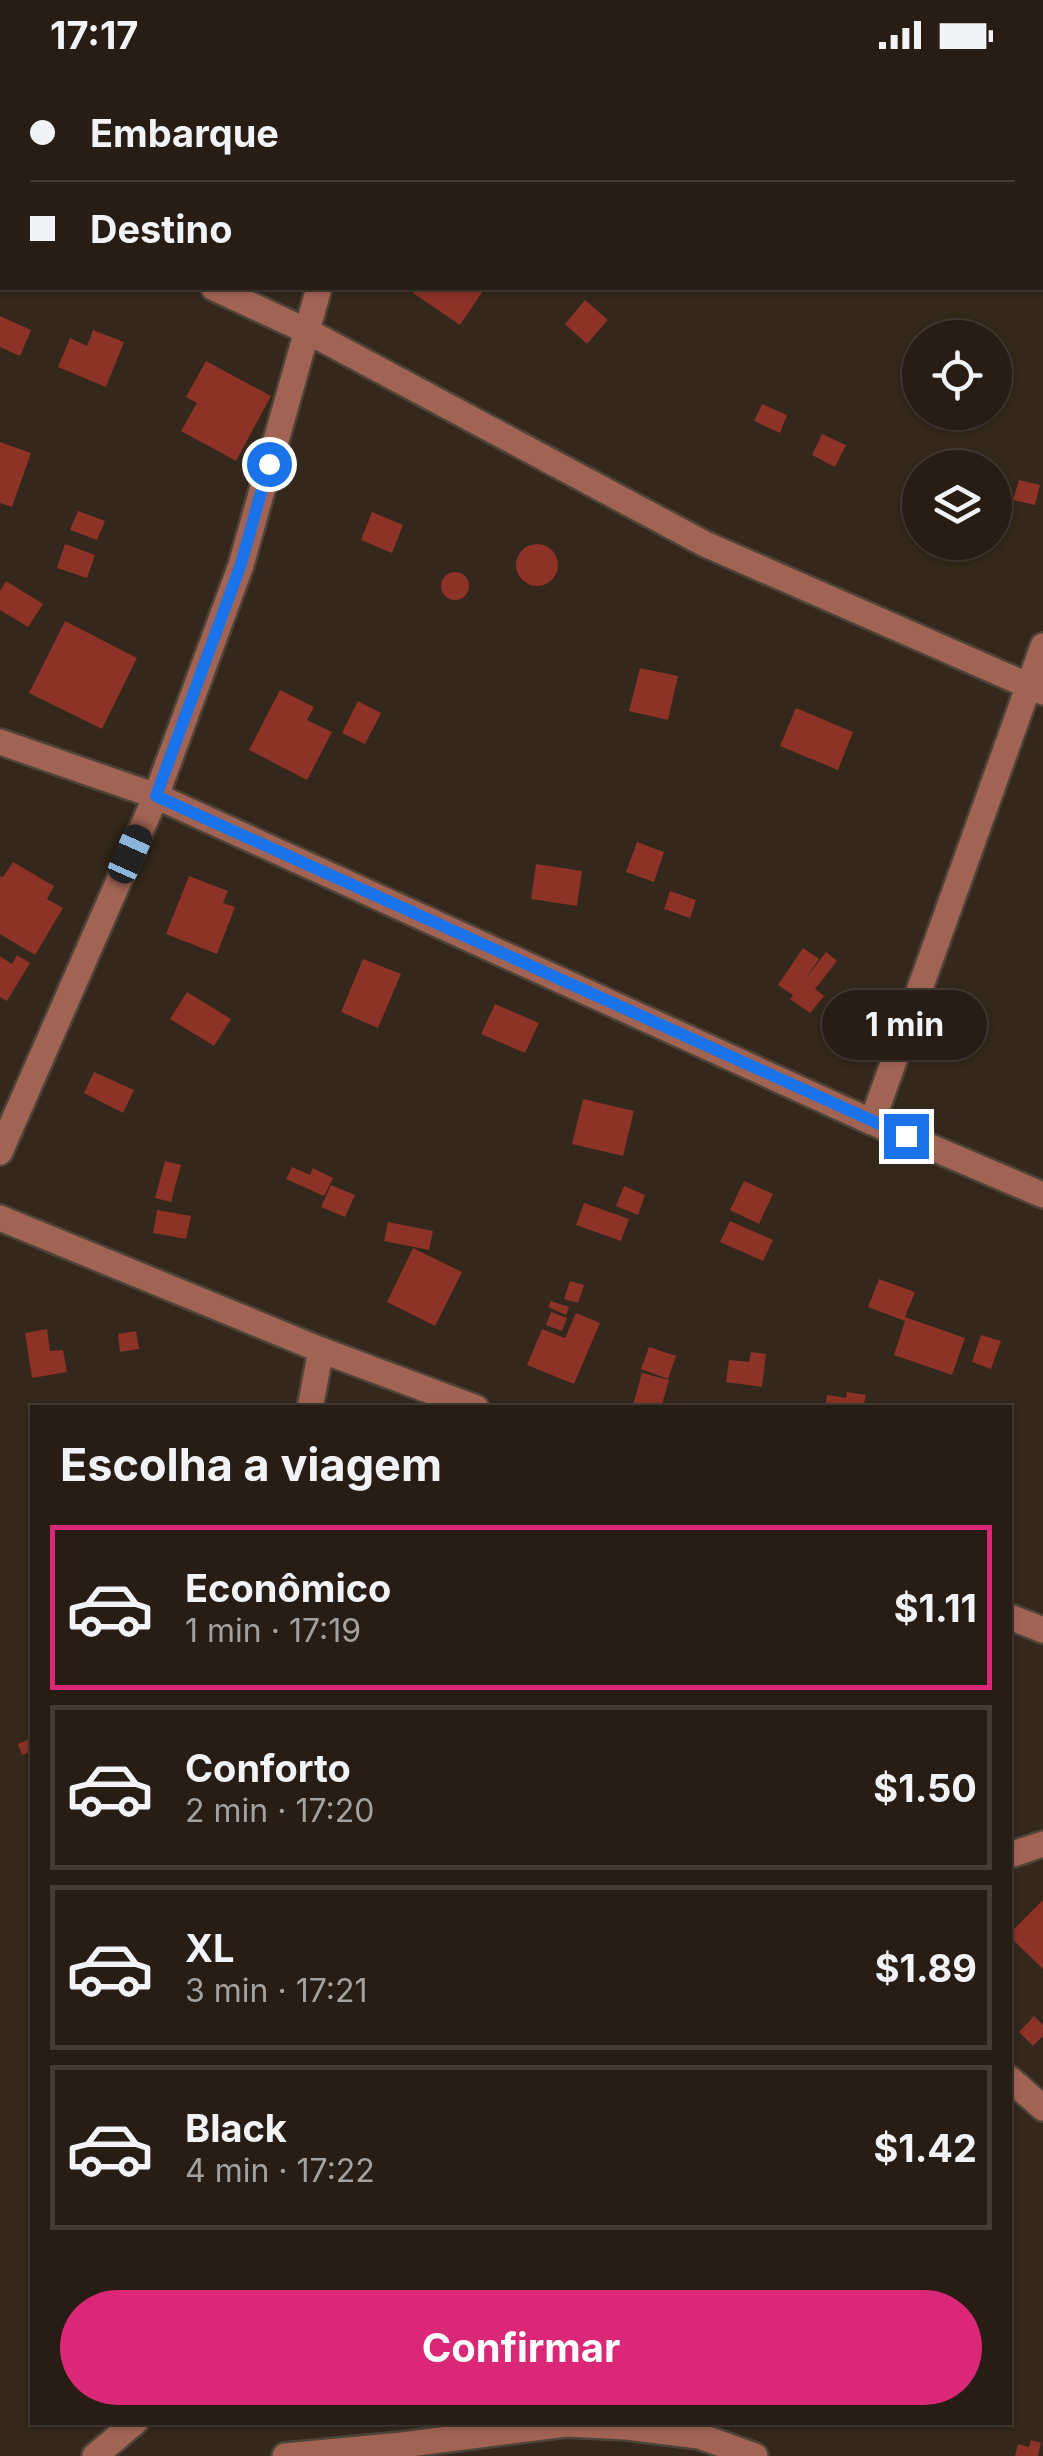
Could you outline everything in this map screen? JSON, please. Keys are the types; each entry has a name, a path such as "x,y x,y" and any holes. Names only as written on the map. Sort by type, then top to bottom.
{"street":[{"path":"218,290 307,331 704,544 1036,689"},
{"path":"0,1152 156,796 241,564 319,290"},
{"path":"872,1122 1036,689 1043,646"},
{"path":"0,742 156,796 1043,1196"},
{"path":"0,1218 322,1350 468,1405"},
{"path":"311,1405 322,1350"},
{"path":"1012,1618 1043,1630"},
{"path":"1012,1854 1043,1844"},
{"path":"1012,2081 1043,2108"},
{"path":"95,2456 131,2425"},
{"path":"285,2456 558,2425"},
{"path":"586,2425 699,2436 755,2456"}],"building":[{"path":"415,290 484,290 460,325 413,293"},
{"path":"585,300 608,320 587,344 565,324"},
{"path":"0,316 31,330 20,356 0,347"},
{"path":"93,330 124,342 106,387 58,367 70,338 87,346"},
{"path":"206,361 271,396 236,461 181,431 197,403 186,397"},
{"path":"762,404 787,415 780,433 754,421"},
{"path":"822,434 846,445 835,467 812,455"},
{"path":"0,442 31,453 12,507 0,503"},
{"path":"1019,480 1040,485 1035,505 1013,500"},
{"path":"78,511 105,521 97,540 70,530"},
{"path":"372,512 403,525 392,553 361,540"},
{"path":"65,544 95,555 87,578 57,568"},
{"path":"537,544 552,550 558,565 552,580 537,586 522,580 516,565 522,550"},
{"path":"455,572 465,576 469,586 465,596 455,600 445,596 441,586 445,576"},
{"path":"6,581 43,604 28,627 0,610 0,591"},
{"path":"65,621 137,658 102,729 29,693"},
{"path":"640,668 678,676 668,720 629,711"},
{"path":"280,690 314,707 307,720 332,732 307,780 249,750"},
{"path":"358,701 381,713 365,744 342,733"},
{"path":"796,708 853,732 838,770 780,746"},
{"path":"637,842 664,852 654,882 626,872"},
{"path":"13,862 54,886 47,899 63,908 35,955 0,934 0,876"},
{"path":"536,864 582,871 577,906 531,899"},
{"path":"189,876 228,891 223,903 235,907 217,954 166,934"},
{"path":"670,891 696,900 690,918 664,909"},
{"path":"803,948 819,959 805,980 826,952 837,961 815,989 824,996 810,1013 778,985"},
{"path":"17,955 30,963 7,1001 0,997 0,956 12,964"},
{"path":"363,959 401,974 378,1028 341,1012"},
{"path":"187,992 231,1019 214,1046 170,1019"},
{"path":"495,1004 539,1023 525,1053 481,1034"},
{"path":"94,1072 134,1090 123,1113 84,1093"},
{"path":"583,1099 634,1111 623,1156 572,1144"},
{"path":"165,1161 181,1165 171,1202 155,1198"},
{"path":"292,1167 310,1175 313,1168 333,1178 324,1196 286,1179"},
{"path":"744,1181 773,1194 759,1224 730,1210"},
{"path":"331,1185 355,1195 345,1217 321,1207"},
{"path":"624,1186 645,1195 638,1215 616,1206"},
{"path":"584,1203 629,1219 621,1241 576,1225"},
{"path":"157,1210 191,1216 186,1239 153,1233"},
{"path":"730,1221 773,1240 763,1261 720,1242"},
{"path":"388,1222 433,1231 429,1250 384,1241"},
{"path":"413,1248 462,1272 435,1326 387,1302"},
{"path":"879,1279 915,1292 905,1317 965,1338 952,1375 894,1355 905,1321 868,1307"},
{"path":"570,1281 584,1285 578,1303 564,1299"},
{"path":"551,1301 569,1307 566,1315 548,1307"},
{"path":"551,1312 567,1318 562,1331 546,1325"},
{"path":"576,1313 600,1323 574,1384 527,1365 542,1329 565,1338"},
{"path":"47,1329 50,1351 63,1350 67,1372 32,1378 25,1333"},
{"path":"136,1331 139,1349 120,1352 118,1334"},
{"path":"981,1335 1001,1341 991,1369 972,1362"},
{"path":"649,1347 676,1356 668,1379 641,1369"},
{"path":"751,1352 766,1354 762,1387 726,1382 729,1360 749,1362"},
{"path":"642,1373 669,1380 662,1405 633,1405"},
{"path":"847,1392 866,1395 864,1405 825,1405 827,1395 846,1398"},
{"path":"30,1739 30,1752 22,1755 18,1744"},
{"path":"1043,1900 1043,1969 1012,1939 1012,1931"},
{"path":"1034,2016 1043,2025 1043,2036 1033,2046 1019,2032"},
{"path":"1031,2440 1041,2443 1038,2456 1015,2456 1018,2444 1029,2447"}],"route":[{"path":"269,464 241,564 156,796 906,1136"}]}
